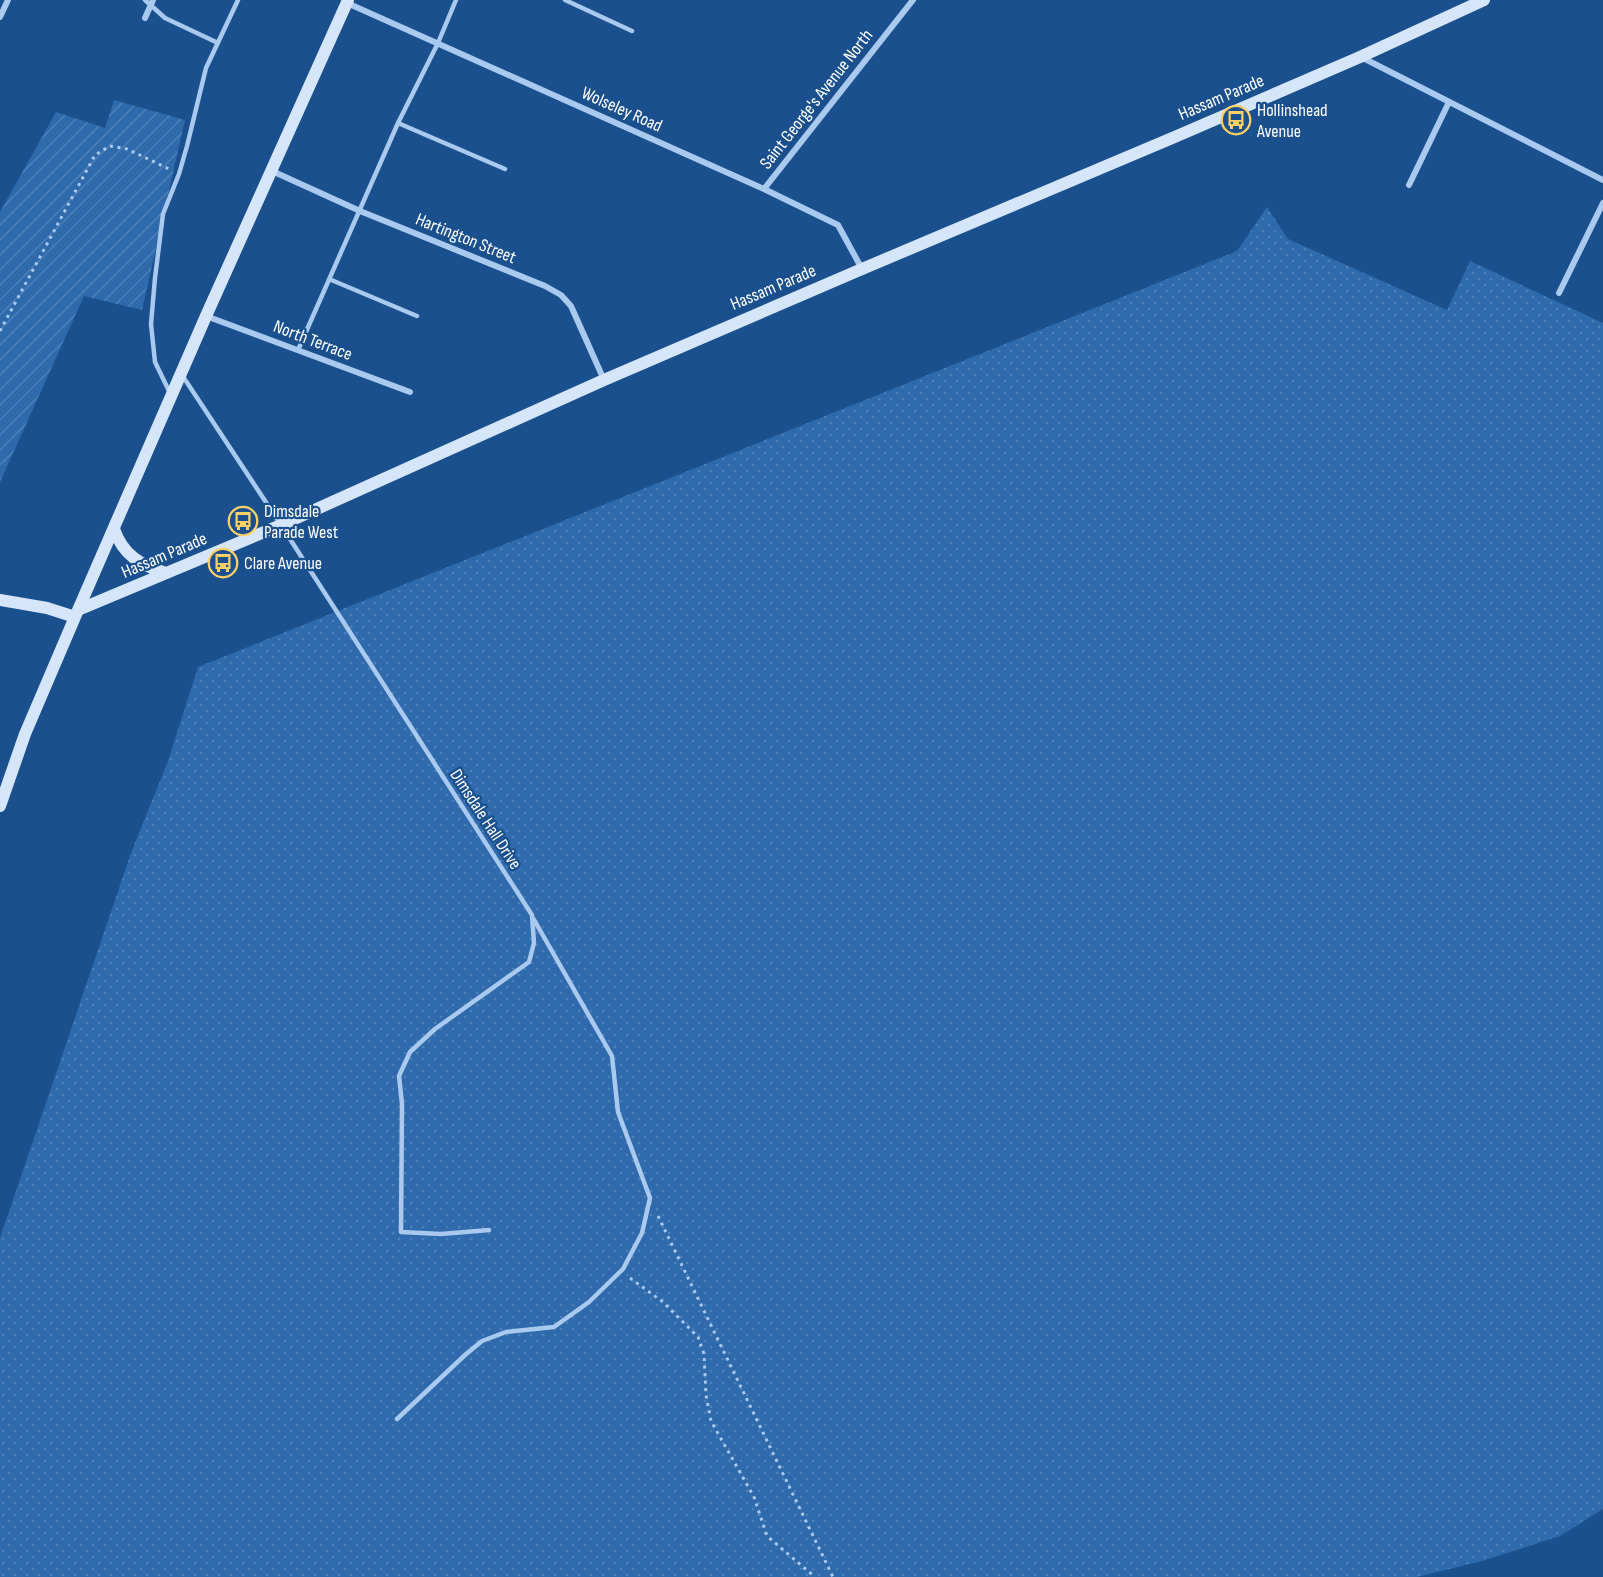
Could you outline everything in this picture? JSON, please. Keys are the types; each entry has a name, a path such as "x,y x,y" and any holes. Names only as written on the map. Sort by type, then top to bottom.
{"street":[{"path":"0,17 8,0"},
{"name":"Saint George's Avenue North","path":"764,189 913,0"},
{"name":"Hassam Parade","path":"76,614 604,380 1360,57 1484,0"},
{"path":"0,806 26,734 76,614 346,1"},
{"name":"Wolseley Road","path":"346,1 764,189 838,225 862,269"},
{"path":"145,18 152,3"},
{"path":"1360,57 1603,180"},
{"path":"1409,185 1449,102"},
{"name":"Hartington Street","path":"272,171 360,211 535,282 561,295 571,306 604,380"},
{"path":"1559,293 1603,203"},
{"name":"North Terrace","path":"206,316 410,392"},
{"path":"114,529 121,546 130,556 153,569 166,573"},
{"path":"0,600 76,614"}],"lane":[{"path":"145,0 152,3 165,18 218,43"},
{"path":"171,396 154,362 151,324 163,214 179,174 206,68 238,0"},
{"path":"298,350 398,123 438,43 456,0"},
{"path":"565,0 632,31"},
{"path":"398,123 505,169"},
{"path":"329,279 417,316"},
{"name":"Dimsdale Hall Drive","path":"181,372 532,915 534,943 530,962 435,1029 410,1052 399,1076 402,1104 401,1232 441,1234 489,1230"},
{"path":"397,1419 482,1341 506,1332 554,1327 589,1302 623,1269 642,1233 650,1198 618,1113 612,1056 532,915"}],"path":[{"path":"0,332 95,155 110,146 127,149 179,174"},
{"path":"650,1198 832,1577"},
{"path":"630,1278 663,1302 698,1337 704,1354 706,1395 711,1421 754,1497 767,1536 814,1577"}],"shaded area":[{"path":"114,100 185,120 142,310 84,296 0,482 0,212 56,112 105,128"},
{"path":"1267,207 1288,239 1447,310 1470,261 1603,323 1603,1509 1560,1536 1482,1561 1417,1577 0,1577 0,1238 131,853 168,761 198,667 1237,251"}],"place":[{"name":"Hollinshead Avenue","path":"1236,120"},
{"name":"Dimsdale Parade West","path":"243,521"},
{"name":"Clare Avenue","path":"223,563"}]}
